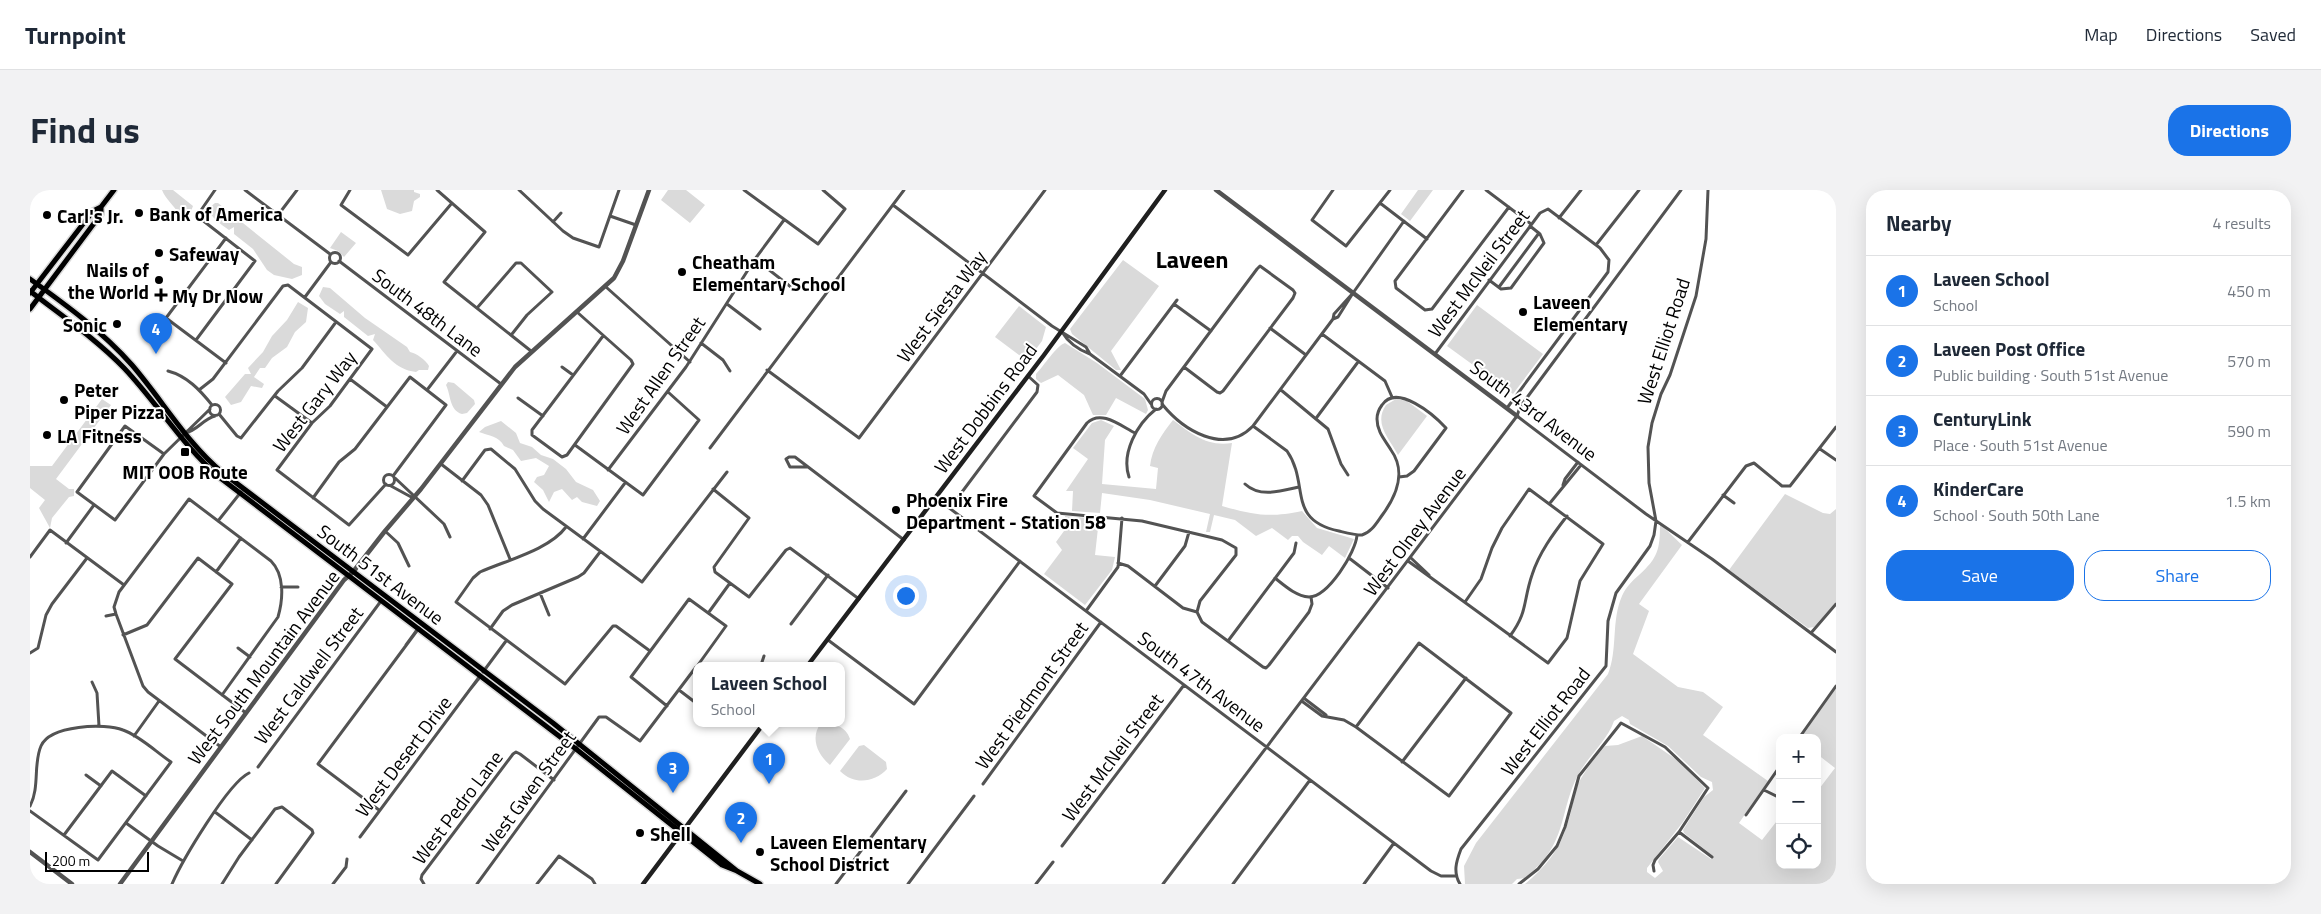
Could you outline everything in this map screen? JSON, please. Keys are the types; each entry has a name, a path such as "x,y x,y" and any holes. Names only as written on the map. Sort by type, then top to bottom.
{"main road":[{"path":"30,292 93,211 101,207 114,190"},
{"name":"West Dobbins Road","path":"810,662 1028,376 1165,190"},
{"path":"30,309 101,214 101,207"},
{"name":"South 51st Avenue","path":"30,279 95,328 118,350 184,433 241,491"},
{"name":"South 51st Avenue","path":"30,292 94,339 113,357 138,384 180,437 208,467 636,790 727,869 737,871 760,884"},
{"name":"South 51st Avenue","path":"351,574 382,601 420,626"},
{"path":"643,884 761,727"},
{"name":"South 51st Avenue","path":"578,746 608,776 682,831"},
{"path":"608,776 614,778 630,790 636,790"}],"street":[{"path":"196,340 255,261 197,215 215,190"},
{"name":"South 48th Lane","path":"245,190 330,254 338,253 339,261 501,384"},
{"path":"278,215 297,190"},
{"path":"350,190 341,203 408,255 452,203"},
{"path":"437,190 485,232 444,282 512,334 531,351"},
{"path":"519,190 572,238 599,247 619,190"},
{"name":"West South Mountain Avenue","path":"120,884 351,574 385,530 414,498 501,384 531,351 606,287 619,270 649,190"},
{"path":"744,190 818,244 845,209 823,190"},
{"path":"710,448 904,190"},
{"name":"West Siesta Way","path":"768,370 859,438 1045,190"},
{"name":"South 43rd Avenue","path":"1216,190 1656,520 1836,652"},
{"path":"1333,190 1312,220 1346,246 1390,190"},
{"path":"1463,190 1394,284 1428,311 1508,207"},
{"path":"1486,190 1539,233 1544,243 1511,288 1507,290 1499,287 1490,280"},
{"name":"West McNeil Street","path":"1435,354 1530,225 1544,209 1548,209 1559,218 1581,190"},
{"path":"1596,246 1638,190"},
{"name":"West Olney Avenue","path":"1164,884 1518,416 1520,407 1681,190"},
{"name":"West Elliot Road","path":"1456,876 1456,863 1461,849 1606,666 1610,609 1616,593 1650,546 1656,520 1649,483 1648,447 1660,394 1670,375 1696,295 1706,239 1708,190"},
{"path":"1380,203 1427,239"},
{"path":"893,204 1061,332 1086,348 1090,354 1144,394 1157,409 1168,412"},
{"path":"553,222 561,213"},
{"path":"610,216 636,225"},
{"path":"1507,408 1606,276 1609,260 1596,246 1559,218"},
{"name":"West Allen Street","path":"608,470 690,362 755,259 784,220"},
{"path":"1144,394 1157,398 1168,412 1199,435 1208,439 1229,440 1243,435 1253,426 1333,319 1338,316 1404,221"},
{"path":"1499,287 1539,233"},
{"path":"226,238 166,318 226,363"},
{"path":"304,298 331,262 330,254"},
{"path":"755,259 791,287"},
{"path":"331,262 336,263 339,261"},
{"path":"477,308 500,279 518,262 552,292 527,315 512,334"},
{"path":"1148,416 1151,404 1166,391 1184,367 1211,331 1260,266 1295,293 1220,393 1184,367"},
{"path":"168,371 179,374 199,390 211,407 211,414 217,415 237,436 242,438 276,396 302,368 336,322 285,284 226,363 199,390"},
{"path":"606,287 690,362"},
{"path":"1120,376 1177,300"},
{"path":"727,304 760,329"},
{"path":"1174,304 1211,331"},
{"path":"577,312 631,360 633,364 565,457 531,433 603,336"},
{"name":"West Gary Way","path":"313,498 277,470 312,423 330,406 372,349 336,322"},
{"path":"1270,328 1306,355"},
{"path":"1322,334 1385,382 1392,397"},
{"path":"701,343 723,360 730,371"},
{"path":"427,390 457,351"},
{"path":"1317,417 1358,362"},
{"path":"562,367 573,376"},
{"path":"950,508 1037,392 1038,385 1028,376"},
{"path":"410,377 427,390 446,405 394,477 393,484 388,485 349,525 313,498 340,462 355,449 410,377"},
{"path":"350,379 387,407"},
{"path":"1281,390 1317,417 1330,432 1341,464 1348,475"},
{"path":"1129,477 1126,469 1127,456 1136,433 1148,416 1162,403 1166,391"},
{"path":"575,445 643,495 699,420 668,392"},
{"path":"276,396 312,423"},
{"path":"1253,426 1286,451 1294,465 1306,511 1312,521 1326,528 1357,535 1366,534 1392,501 1399,477 1396,459 1379,432 1377,420 1382,406 1392,397 1397,396 1409,399 1446,428 1414,471 1407,476 1399,477"},
{"path":"518,398 543,416"},
{"path":"164,454 125,426 77,492 115,520 164,454 180,437 211,407 220,407 217,415"},
{"path":"184,433 191,432 208,418 217,415"},
{"path":"1136,433 1106,418 1098,417 1087,423 1034,496 1057,512 1122,518 1189,532 1222,540 1238,551 1200,601 1198,612 1202,622 1266,668 1309,612 1312,604 1311,597"},
{"path":"1688,542 1741,470 1750,464 1760,467 1782,486 1790,486 1836,427"},
{"path":"462,481 488,448 512,466 539,505 642,582 727,472"},
{"path":"1820,449 1836,460"},
{"path":"808,467 790,467 786,460 789,457 795,457 904,540"},
{"path":"1563,486 1568,474 1580,463"},
{"path":"1550,503 1572,477 1580,463"},
{"path":"440,464 481,496 488,505 510,559"},
{"path":"414,498 388,485 384,477 388,474 394,477 414,498 444,524 450,537"},
{"path":"1568,474 1572,477"},
{"path":"583,539 625,483"},
{"path":"1245,484 1255,491 1265,493 1299,487"},
{"path":"714,489 749,518 714,569 730,583 749,597 786,550 790,548 859,599"},
{"path":"1410,560 1420,568 1430,575 1465,602 1510,636 1548,663 1567,638 1580,581 1603,544 1529,489 1509,514 1492,548 1482,579 1465,602"},
{"path":"218,521 241,491"},
{"path":"1723,495 1734,503"},
{"name":"South 47th Avenue","path":"936,498 1431,871 1441,876 1456,876"},
{"path":"221,747 143,686 114,607 119,592 189,499 276,566 280,576 281,587 278,617 222,694"},
{"path":"66,543 94,505"},
{"path":"1510,636 1523,618 1529,585 1538,559 1549,539 1567,516"},
{"path":"1086,611 1115,571 1118,563 1122,518"},
{"path":"566,527 552,542 478,574 456,602 564,684 613,626 616,626 650,651"},
{"path":"30,556 50,530 124,585"},
{"path":"385,530 398,543 409,566"},
{"path":"1155,586 1185,546 1189,532"},
{"path":"1275,578 1297,594 1311,597 1327,588 1354,550 1357,535"},
{"path":"216,572 241,538"},
{"path":"1228,641 1294,553 1296,543"},
{"path":"490,629 507,608 584,573 600,552"},
{"path":"31,654 35,652 41,642 46,615 52,604 87,558"},
{"path":"123,635 147,625 198,558 232,584 175,659 246,713"},
{"path":"1349,558 1388,588"},
{"path":"828,640 914,704 1020,561"},
{"path":"1118,563 1128,566 1183,608 1198,612"},
{"path":"791,624 828,575"},
{"path":"709,612 730,583"},
{"path":"281,587 298,587"},
{"path":"540,593 549,615"},
{"path":"693,671 668,706 631,676 689,599 726,626 700,662"},
{"name":"West Caldwell Street","path":"258,766 382,601"},
{"path":"1811,633 1836,604"},
{"path":"106,616 116,614"},
{"name":"West Piedmont Street","path":"983,784 1101,622"},
{"path":"379,810 318,764 420,626"},
{"name":"West Desert Drive","path":"360,837 506,641"},
{"path":"1304,701 1322,716 1344,720 1356,727 1449,796 1511,713 1419,643 1356,727"},
{"path":"238,648 250,657"},
{"path":"762,662 764,656"},
{"path":"1402,762 1466,678"},
{"path":"92,682 97,693 99,726"},
{"name":"West McNeil Street","path":"1062,846 1184,685"},
{"path":"1802,734 1836,686"},
{"path":"679,690 693,702"},
{"path":"134,736 160,701"},
{"name":"West Gwen Street","path":"477,884 599,717 602,716 640,741 668,706"},
{"path":"1519,884 1538,869 1558,844 1565,827 1577,782 1600,747 1621,722 1647,736 1676,756 1708,788 1679,832 1655,860 1653,865 1654,871"},
{"path":"30,806 36,790 40,747 44,740 52,734 66,730 99,726 124,730 171,762 98,860 30,811"},
{"name":"West Pedro Lane","path":"424,884 420,879 516,752 554,780"},
{"path":"64,835 112,772 146,796"},
{"path":"1746,815 1776,772"},
{"path":"172,884 183,861 215,812 240,779 249,773"},
{"path":"86,775 101,786"},
{"path":"1233,884 1310,780"},
{"path":"1764,790 1776,796"},
{"path":"836,884 906,791"},
{"path":"908,884 974,796"},
{"path":"222,884 252,840 278,807 282,807 312,830 313,833 276,884"},
{"path":"215,812 252,840"},
{"path":"126,823 183,861"},
{"path":"1679,832 1712,857"},
{"path":"1364,884 1394,843"},
{"path":"30,852 72,884"},
{"path":"537,884 559,856 595,884"},
{"path":"334,884 346,867 347,859"},
{"path":"1036,884 1053,862"},
{"path":"1456,876 1460,884"}],"shaded area":[{"path":"162,190 173,190 193,206 188,219 183,214 179,214"},
{"path":"381,190 414,190 414,192 420,194 420,197 414,201 412,211 400,214 387,209"},
{"path":"668,190 686,190 705,205 690,223 661,200"},
{"path":"1418,190 1433,190 1410,221 1401,214"},
{"path":"218,203 294,264 302,267 302,275 292,279 274,275 267,270 253,249 234,234 234,227 229,230 214,218 209,208"},
{"path":"341,232 356,243 344,257 338,251 330,248"},
{"path":"1123,260 1159,286 1111,351 1121,370 1116,370 1072,334 1070,329"},
{"path":"323,287 330,288 365,318 407,347 410,352 423,359 429,366 428,370 416,372 396,365 373,340 375,334 368,336 344,317 344,311 340,314 325,304 319,296"},
{"path":"298,302 308,308 306,322 295,332 287,347 272,358 265,368 260,368 254,377 264,384 262,388 251,386 241,402 231,405 225,397 245,374 251,374 248,368 263,352 272,336 287,320"},
{"path":"1477,305 1543,354 1513,394 1447,346"},
{"path":"1019,306 1046,327 1042,341 1027,361 995,337"},
{"path":"1065,343 1097,363 1145,399 1148,410 1146,414 1116,398 1106,415 1093,415 1084,395 1058,375 1041,383 1036,379 1036,374 1054,352"},
{"path":"448,382 454,383 474,400 475,404 467,413 462,414 458,412 453,406 446,385"},
{"path":"102,399 111,405 56,479 69,489 74,489 74,496 69,497 52,518 50,528 39,508 45,500 30,488 30,466 52,466"},
{"path":"1396,399 1407,401 1427,416 1398,455 1384,431 1381,419 1386,405"},
{"path":"1101,420 1114,426 1105,440 1102,484 1156,489 1158,468 1150,466 1151,459 1158,442 1173,420 1207,441 1223,444 1232,443 1222,506 1243,512 1271,515 1302,511 1317,528 1354,539 1345,558 1329,546 1322,555 1303,542 1298,536 1292,536 1288,540 1272,528 1256,536 1235,520 1214,515 1210,532 1206,532 1210,514 1150,500 1102,493 1100,513 1072,511 1073,491 1066,491 1088,459 1073,448 1092,423"},
{"path":"501,421 516,433 520,443 532,447 541,455 553,459 566,469 576,482 593,490 600,501 597,506 582,502 577,497 572,500 562,489 554,492 549,502 543,490 534,482 537,477 544,475 549,466 536,458 521,461 513,450 504,446 499,440 479,432 485,427"},
{"path":"1785,494 1823,513 1830,514 1836,509 1836,602 1814,627 1808,628 1729,570"},
{"path":"1065,516 1099,519 1095,555 1115,557 1112,570 1085,605 1044,574 1062,550 1056,542 1064,531"},
{"path":"1660,524 1682,545 1639,604 1649,611 1633,654 1678,687 1703,692 1723,707 1703,735 1768,781 1739,823 1762,840 1776,822 1776,869 1821,869 1821,786 1835,768 1821,757 1821,734 1803,734 1836,688 1836,884 1525,884 1539,872 1556,850 1569,820 1578,784 1605,746 1618,745 1642,736 1680,762 1705,788 1683,822 1647,868 1647,872 1655,878 1663,871 1658,862 1659,859 1678,837 1711,859 1713,856 1684,833 1683,830 1704,797 1713,790 1712,782 1701,777 1668,746 1630,724 1629,720 1622,716 1614,721 1607,735 1578,775 1558,835 1546,857 1536,868 1528,876 1517,879 1512,884 1465,884 1464,866 1476,843 1608,674 1613,655 1615,625 1622,596 1627,587 1654,558 1659,540"},
{"path":"840,727 850,739 830,765 825,761 816,745 818,728"},
{"path":"864,745 886,762 887,769 882,774 870,779 851,779 840,771 859,746"}],"place":[{"name":"Bank of America","path":"139,213"},
{"name":"Carl's Jr.","path":"47,215"},
{"name":"Safeway","path":"159,253"},
{"name":"Cheatham Elementary School","path":"682,272"},
{"name":"Nails of the World","path":"159,280"},
{"name":"My Dr Now","path":"161,295"},
{"name":"Laveen Elementary","path":"1523,312"},
{"name":"Sonic","path":"117,324"},
{"name":"KinderCare","path":"156,354"},
{"name":"Peter Piper Pizza","path":"64,400"},
{"name":"LA Fitness","path":"47,435"},
{"name":"MIT OOB Route","path":"185,452"},
{"name":"Phoenix Fire Department - Station 58","path":"896,510"},
{"name":"Laveen School","path":"769,784"},
{"name":"CenturyLink","path":"673,793"},
{"name":"Shell","path":"640,833"},
{"name":"Laveen Post Office","path":"741,843"},
{"name":"Laveen Elementary School District","path":"760,852"}],"district":[{"name":"Laveen","path":"1192,259"}]}
